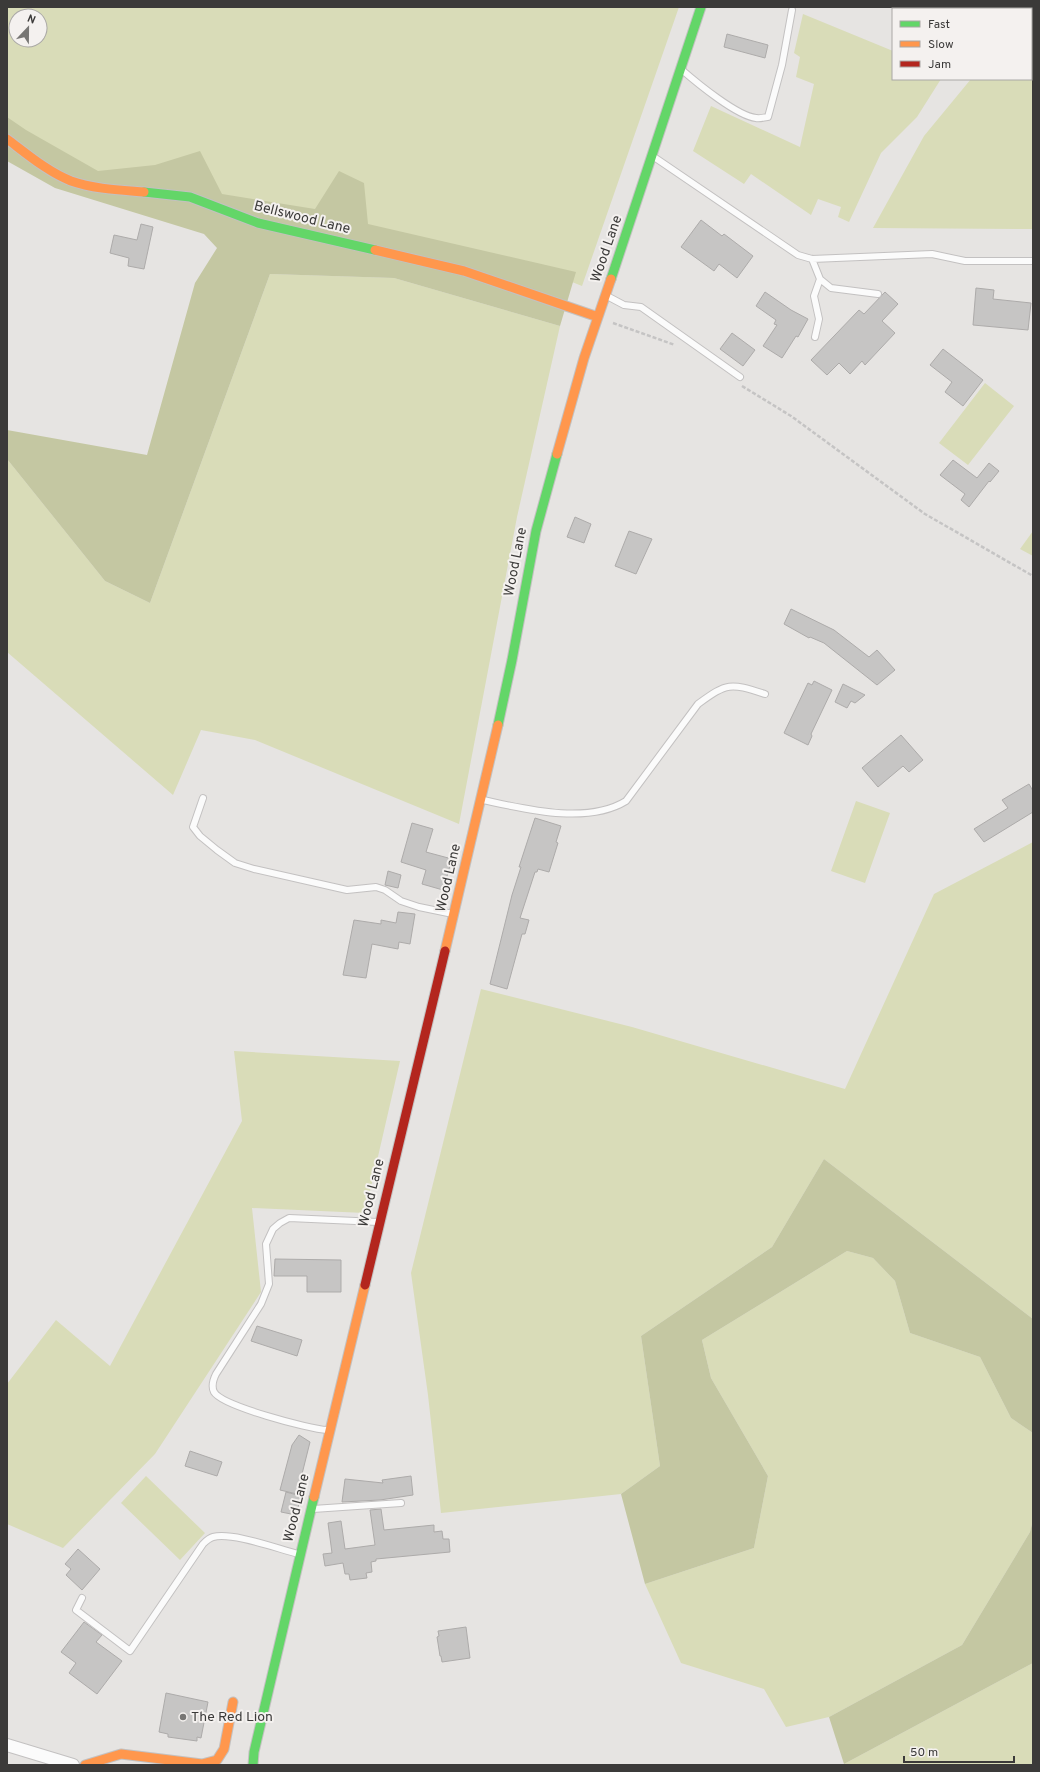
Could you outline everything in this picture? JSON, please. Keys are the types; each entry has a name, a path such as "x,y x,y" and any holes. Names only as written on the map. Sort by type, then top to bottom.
{"street":[{"name":"Wood Lane","path":"253,1765 260,1723 482,800 512,660 536,531 572,398 701,7"},
{"name":"Bellswood Lane","path":"7,139 48,169 71,181 96,187 190,197 258,223 464,271 598,317"},
{"path":"85,1765 121,1754 202,1764 217,1760 224,1749 233,1702"},
{"path":"7,1745 73,1765"}],"lane":[{"path":"681,69 698,84 741,113 756,118 768,117 782,65 792,10"},
{"path":"652,156 798,255 812,259 932,254 965,261 1033,261"},
{"path":"812,259 820,279 831,288 878,294"},
{"path":"815,337 819,320 814,296 820,279"},
{"path":"606,295 624,305 641,307 740,377"},
{"path":"482,800 520,808 566,813 596,812 615,808 626,801 698,704 719,689 736,685 765,694"},
{"path":"203,798 193,827 200,836 235,862 254,869 347,890 376,887 384,890 401,901 419,907 454,915"},
{"path":"330,1431 298,1425 230,1403 218,1397 213,1391 212,1384 216,1374 267,1293 269,1284 266,1244 273,1228 289,1218 380,1222"},
{"path":"311,1509 401,1503"},
{"path":"82,1598 76,1610 130,1651 203,1544 211,1537 221,1536 234,1538 300,1555"}],"path":[{"path":"598,317 681,348"},
{"path":"739,384 791,416 925,514 1033,576"}],"green space":[{"path":"7,7 679,7 582,286 572,282 96,177 7,131"},
{"path":"1032,7 1033,229 873,228 924,136 970,80 1032,80"},
{"path":"803,14 892,51 892,80 940,80 917,117 881,153 849,222 838,217 841,207 818,199 811,215 751,174 744,184 693,151 711,106 800,147 814,84 796,77 800,57 794,53"},
{"path":"7,117 26,130 98,171 155,165 200,151 222,194 315,209 339,171 364,183 368,224 576,272 560,326 394,278 270,274 150,603 105,581 7,459 7,430 147,455 195,283 217,248 204,234 55,188 7,161"},
{"path":"270,274 394,278 560,326 517,517 459,824 255,740 201,730 173,795 7,652 7,459 105,581 150,603"},
{"path":"985,383 1014,406 968,465 939,443"},
{"path":"1033,531 1033,556 1020,549"},
{"path":"856,801 890,813 865,883 831,871"},
{"path":"1033,842 1033,1319 824,1159 772,1247 641,1336 660,1466 621,1494 441,1513 428,1395 411,1273 481,989 632,1027 845,1089 934,894"},
{"path":"234,1051 400,1061 365,1213 252,1208 261,1292 155,1454 63,1548 7,1524 7,1384 56,1320 110,1366 242,1121"},
{"path":"824,1159 1033,1319 1033,1433 1011,1418 980,1357 910,1333 895,1281 873,1258 847,1251 702,1340 711,1378 768,1476 754,1548 645,1584 621,1494 660,1466 641,1336 772,1247"},
{"path":"847,1251 873,1258 895,1281 910,1333 980,1357 1011,1418 1033,1433 1033,1520 1030,1532 962,1645 829,1717 786,1727 764,1689 681,1663 645,1584 754,1548 768,1476 711,1378 702,1340"},
{"path":"146,1476 205,1533 180,1560 121,1503"},
{"path":"1033,1520 1033,1663 844,1764 829,1717 962,1645 1030,1532"},
{"path":"1033,1663 1033,1765 842,1765 844,1764"}],"building":[{"path":"727,34 768,45 765,58 724,47"},
{"path":"701,220 722,236 724,234 753,256 737,278 719,264 714,271 681,247"},
{"path":"141,224 153,227 144,269 128,266 129,258 110,253 114,235 137,240"},
{"path":"976,288 994,290 993,299 1031,303 1028,330 973,325"},
{"path":"765,292 791,310 808,319 798,337 796,336 782,358 763,346 777,325 774,324 776,320 756,306"},
{"path":"885,292 898,304 882,321 895,333 865,365 862,361 850,374 839,363 827,375 811,360 859,310 864,314"},
{"path":"732,333 755,350 743,366 720,349"},
{"path":"943,349 983,380 963,406 945,392 952,382 930,365"},
{"path":"953,460 977,478 989,463 999,471 990,482 989,481 969,507 961,500 965,494 940,475"},
{"path":"575,517 591,524 584,543 567,537"},
{"path":"629,531 652,539 636,574 615,566"},
{"path":"791,609 834,630 869,657 877,650 895,670 877,685 824,643 810,637 809,638 784,624"},
{"path":"814,681 832,690 811,734 812,736 808,745 784,733 808,683 812,685"},
{"path":"843,684 865,695 855,703 851,701 847,708 835,702"},
{"path":"901,735 923,760 909,772 903,766 878,787 862,768"},
{"path":"1029,784 1033,791 1033,812 984,842 974,829 1008,808 1002,800"},
{"path":"535,818 561,826 556,842 558,843 549,872 538,869 537,872 535,872 520,918 529,920 525,934 522,934 507,989 490,984 512,895 521,867 519,867"},
{"path":"412,823 433,829 426,852 452,859 443,890 422,884 426,870 401,862"},
{"path":"388,871 401,875 398,888 385,885"},
{"path":"398,912 415,914 410,944 399,942 398,949 372,944 366,978 343,975 354,920 381,924 381,920 396,923"},
{"path":"275,1259 341,1260 341,1292 307,1292 307,1276 274,1276"},
{"path":"257,1326 302,1340 297,1356 251,1341"},
{"path":"299,1435 310,1442 297,1494 280,1490 292,1445"},
{"path":"190,1451 222,1462 217,1476 185,1466"},
{"path":"411,1476 413,1495 380,1500 342,1502 345,1479 383,1483 382,1480"},
{"path":"286,1492 301,1496 296,1515 281,1512"},
{"path":"381,1509 384,1530 434,1525 434,1532 442,1531 443,1539 449,1539 450,1552 376,1559 376,1561 371,1562 372,1572 366,1573 367,1578 350,1580 349,1574 345,1574 343,1563 325,1566 323,1554 332,1553 328,1523 341,1521 345,1549 375,1545 370,1510"},
{"path":"78,1549 100,1569 82,1590 66,1575 71,1569 65,1564"},
{"path":"84,1622 102,1635 96,1642 122,1661 97,1694 69,1673 76,1663 61,1652"},
{"path":"466,1627 470,1658 442,1662 437,1637 439,1636 438,1631"},
{"name":"The Red Lion","path":"166,1693 208,1702 201,1738 197,1737 197,1741 168,1737 168,1734 159,1732"}],"traffic: fast":[{"path":"611,279 701,7"},
{"path":"144,192 190,197 258,223 375,250"},
{"path":"498,725 512,660 536,531 557,454"},
{"path":"253,1765 254,1752 314,1497"}],"traffic: slow":[{"path":"7,139 46,168 71,181 116,190 144,192"},
{"path":"375,250 464,271 598,317"},
{"path":"557,454 584,358 611,279"},
{"path":"445,951 498,725"},
{"path":"314,1497 365,1285"},
{"path":"85,1765 121,1754 202,1764 217,1760 224,1749 233,1702"}],"traffic: jam":[{"path":"365,1285 445,951"}],"place":[{"name":"The Red Lion","path":"183,1717"}]}
